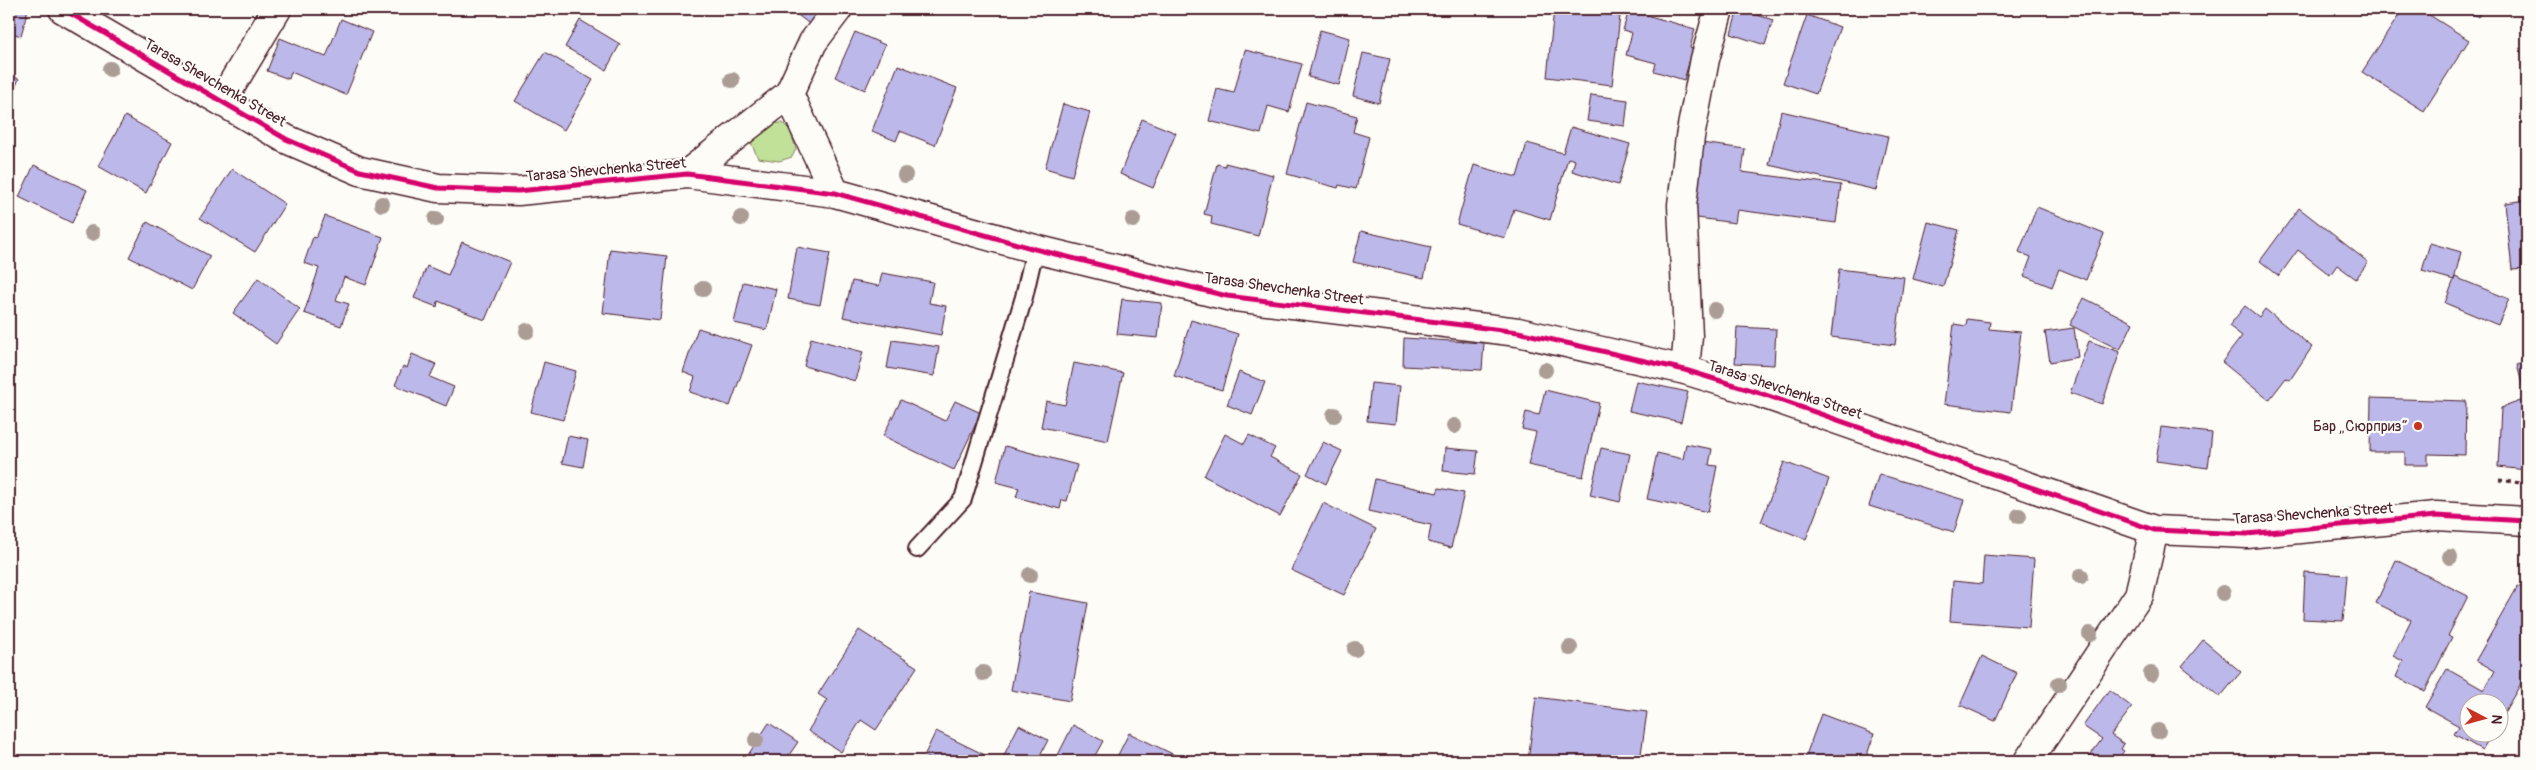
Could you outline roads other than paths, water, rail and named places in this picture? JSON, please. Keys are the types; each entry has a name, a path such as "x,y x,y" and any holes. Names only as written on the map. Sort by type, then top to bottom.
{"street":[{"name":"Tarasa Shevchenka Street","path":"62,9 286,139 360,170 438,188 518,191 686,174 834,193 1036,249 1227,296 1518,332 1685,370 1760,393 2154,530 2247,534 2436,516 2527,521"},
{"path":"222,101 277,9"},
{"path":"686,174 789,94 813,42 838,9"},
{"path":"1685,370 1688,336 1682,205 1690,137 1703,68 1719,9"},
{"path":"789,94 834,193"},
{"path":"2028,761 2139,595 2154,530"}],"lane":[{"path":"917,549 963,499 1024,297 1036,249"}],"place":[{"name":"Бар „Сюрприз“","path":"2418,426"}]}
